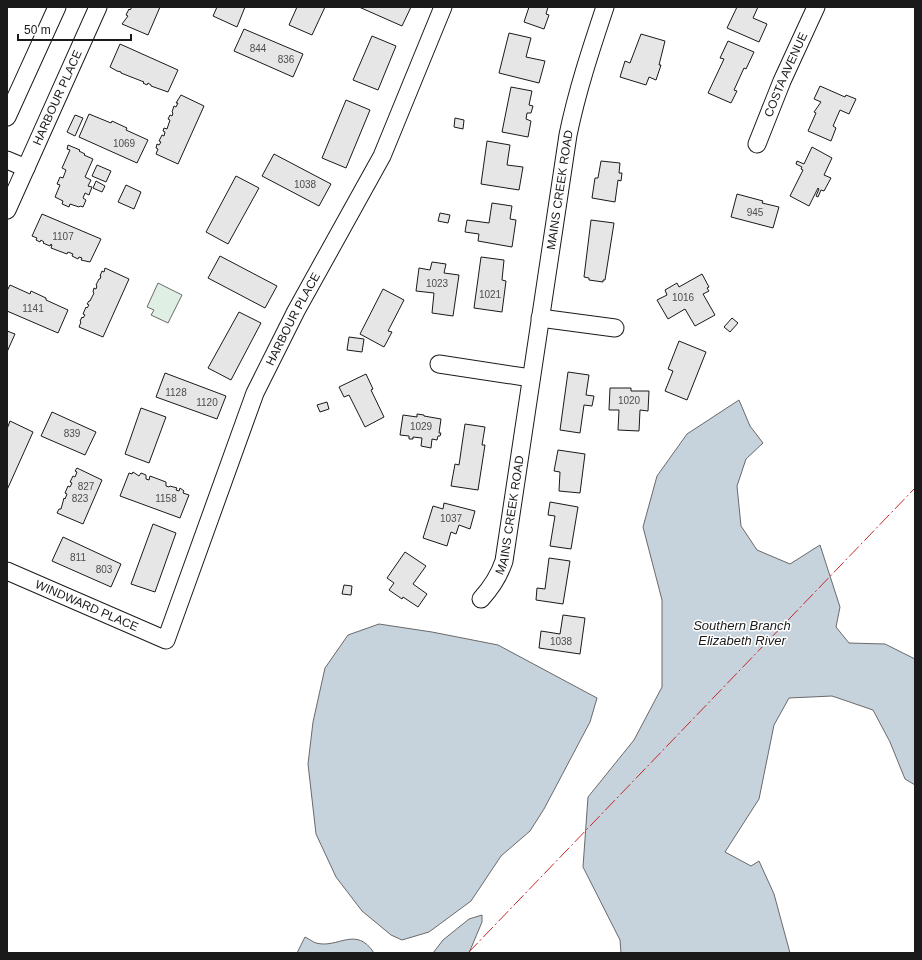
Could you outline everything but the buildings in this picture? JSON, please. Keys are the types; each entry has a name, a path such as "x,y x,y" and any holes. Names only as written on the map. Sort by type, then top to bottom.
{"street":[{"path":"7,117 57,7"},
{"name":"HARBOUR PLACE","path":"7,210 98,7"},
{"name":"HARBOUR PLACE","path":"166,640 255,393 293,318 382,156 443,7"},
{"name":"MAINS CREEK ROAD","path":"481,599 493,586 501,571 504,561 568,135 594,38 605,7"},
{"name":"COSTA AVENUE","path":"757,144 782,81 816,7"},
{"path":"7,160 26,168"},
{"path":"540,318 615,328"},
{"path":"439,364 531,378"},
{"name":"WINDWARD PLACE","path":"7,571 166,640"}],"green space":[{"path":"158,283 182,295 168,323 151,315 154,310 147,307"}],"water":[{"name":"Southern Branch Elizabeth River","path":"739,400 750,426 763,443 746,459 737,486 741,526 757,550 790,564 820,545 840,607 836,627 849,643 885,644 915,659 915,785 905,779 890,742 873,710 832,696 789,698 774,725 759,799 725,852 751,866 759,861 774,894 790,953 621,953 620,940 583,867 588,797 634,740 662,687 662,600 643,527 657,476 687,434"},
{"path":"379,624 432,632 498,645 597,698 590,722 544,809 530,831 501,856 471,901 429,932 402,940 391,935 362,911 336,877 316,834 308,764 313,722 325,668 348,635"},
{"path":"482,915 482,922 469,953 433,953 443,940 469,919"},
{"path":"305,937 316,943 324,944 354,939 360,940 374,953 297,953"}],"power":[{"path":"468,953 915,488"}]}
